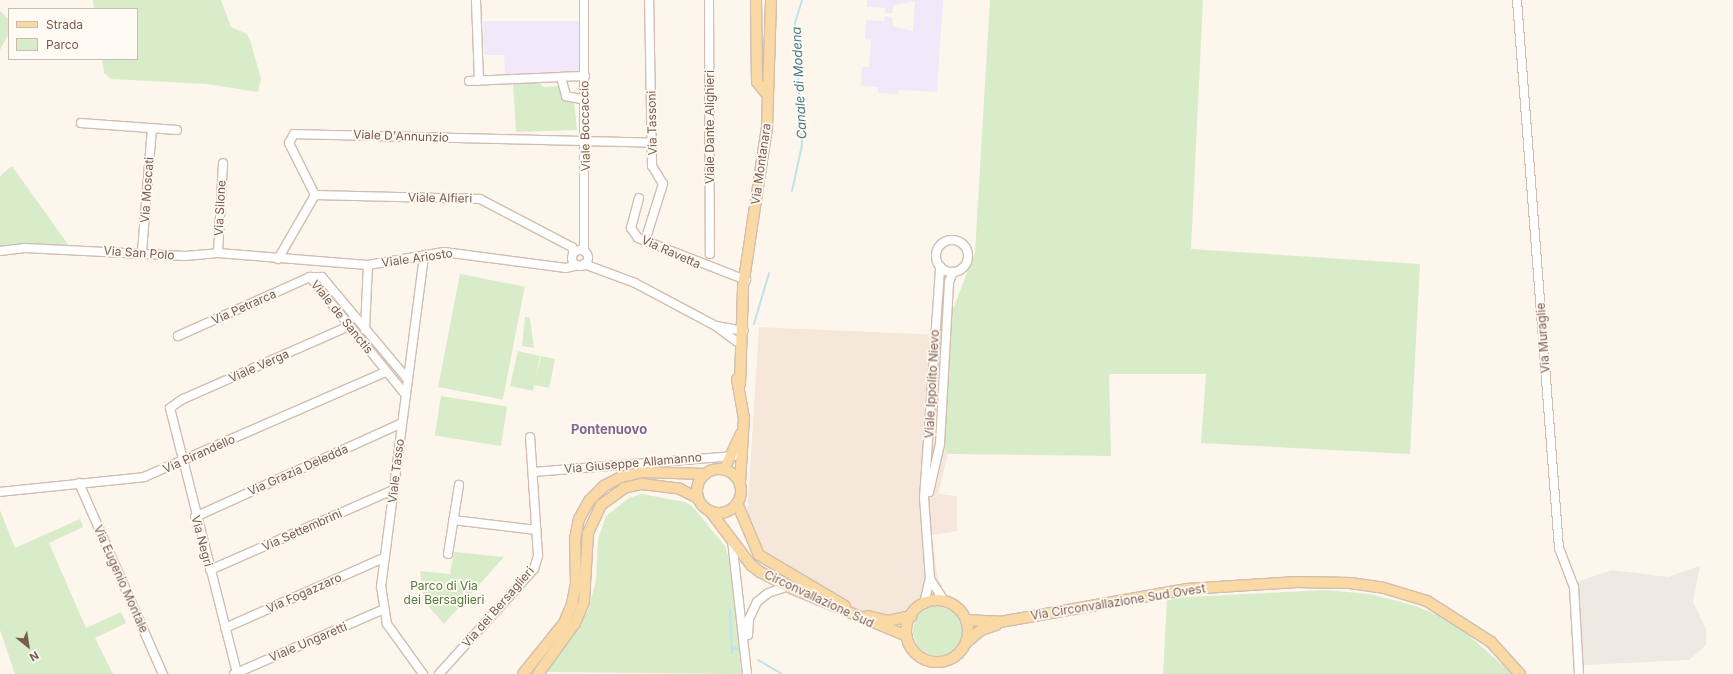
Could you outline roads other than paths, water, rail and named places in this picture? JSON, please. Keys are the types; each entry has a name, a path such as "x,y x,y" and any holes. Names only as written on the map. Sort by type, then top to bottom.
{"main road":[{"path":"756,0 757,82 766,93"},
{"name":"Via Montanara","path":"740,384 741,331 738,285 746,280 767,134 766,93 771,0"},
{"name":"Via Montanara","path":"740,483 744,426 738,342 741,331"},
{"name":"Via Montanara","path":"724,470 733,456 744,426"},
{"path":"523,674 564,623 572,604 576,584 575,539 579,519 589,502 604,486 621,477 642,472 705,474 724,470 740,483"},
{"path":"698,498 698,485 705,474"},
{"name":"Circonvallazione Sud","path":"740,483 738,503 751,542 771,565 858,613 888,621 911,616"},
{"name":"Circonvallazione Sud","path":"538,674 576,623 584,602 588,533 602,505 624,488 642,484 680,489 698,498 751,565 787,587 907,636"},
{"path":"710,512 725,513 738,503"},
{"name":"Via Circonvallazione Sud Ovest","path":"907,636 916,654 934,662 953,658 966,643 981,630 1000,622 1187,589 1297,582 1350,583 1384,588 1434,605 1491,642 1520,674"},
{"path":"907,636 911,616 924,604 945,602 961,612 966,620 966,643"},
{"name":"Via Circonvallazione Sud Ovest","path":"966,620 1000,622"}],"street":[{"path":"476,0 479,81"},
{"name":"Viale Boccaccio","path":"581,264 588,257 584,251 586,141 584,0"},
{"name":"Via Tassoni","path":"646,241 663,184 652,166 653,143 649,0"},
{"name":"Viale Dante Alighieri","path":"709,0 710,254"},
{"name":"Via Muraglie","path":"1517,0 1559,548 1574,587 1579,674"},
{"path":"469,81 585,76"},
{"path":"561,77 566,96 585,100"},
{"path":"81,124 177,130"},
{"name":"Via Moscati","path":"142,252 152,128"},
{"name":"Viale D'Annunzio","path":"315,195 289,143 294,134 653,143"},
{"name":"Via Silone","path":"218,253 223,163"},
{"path":"278,260 315,195"},
{"name":"Viale Alfieri","path":"315,195 480,199 572,246 574,253"},
{"name":"Via Ravetta","path":"639,198 631,228 638,238 709,268 746,280"},
{"path":"956,241 966,249 967,258 964,266 953,272 940,267 936,259 938,248 946,242 956,241"},
{"name":"Via San Polo","path":"0,251 25,248 142,252 185,256 218,253 278,260"},
{"path":"584,251 574,253 572,260 635,283 716,326 738,342"},
{"name":"Viale Ariosto","path":"278,260 345,260 368,265 424,256 465,253 566,268 581,264"},
{"name":"Viale Tasso","path":"423,674 392,633 382,610 384,558 424,256"},
{"path":"364,330 368,265"},
{"name":"Viale Ippolito Nievo","path":"924,604 930,579 924,533 925,500 940,267"},
{"name":"Viale Ippolito Nievo","path":"925,500 940,444 949,282 953,272"},
{"name":"Viale de Sanctis","path":"310,277 322,277 364,330 408,380"},
{"name":"Viale de Sanctis","path":"310,277 406,395"},
{"name":"Via Petrarca","path":"178,336 310,277"},
{"name":"Viale Verga","path":"170,408 349,326"},
{"path":"716,326 741,331"},
{"name":"Via Pirandello","path":"0,492 144,477 386,372"},
{"name":"Via Negri","path":"170,408 195,517 236,673"},
{"name":"Via Grazia Deledda","path":"195,517 402,423"},
{"name":"Via dei Bersaglieri","path":"439,674 534,569 538,556 534,472 530,437"},
{"name":"Via Giuseppe Allamanno","path":"534,472 733,456"},
{"name":"Via Eugenio Montale","path":"79,483 163,674"},
{"path":"448,554 459,485"},
{"name":"Via Settembrini","path":"210,570 393,490"},
{"path":"453,520 536,530"},
{"path":"732,540 747,674"},
{"name":"Via Fogazzaro","path":"225,628 384,558"},
{"name":"Viale Ippolito Nievo","path":"930,579 945,602"},
{"path":"746,656 749,619 754,606 768,593 787,587"},
{"name":"Viale Ungaretti","path":"236,673 382,610"}],"waterway":[{"name":"Canale di Modena","path":"792,191 802,145 795,23 802,0"},
{"name":"Canale di Modena","path":"754,324 769,273"},
{"name":"Canale di Modena","path":"730,610 732,653"},
{"name":"Canale di Modena","path":"732,647 740,650"},
{"path":"758,660 782,674"}],"district":[{"name":"Pontenuovo","path":"609,429"}],"park label":[{"name":"Parco di Via dei Bersaglieri","path":"444,593"}]}
